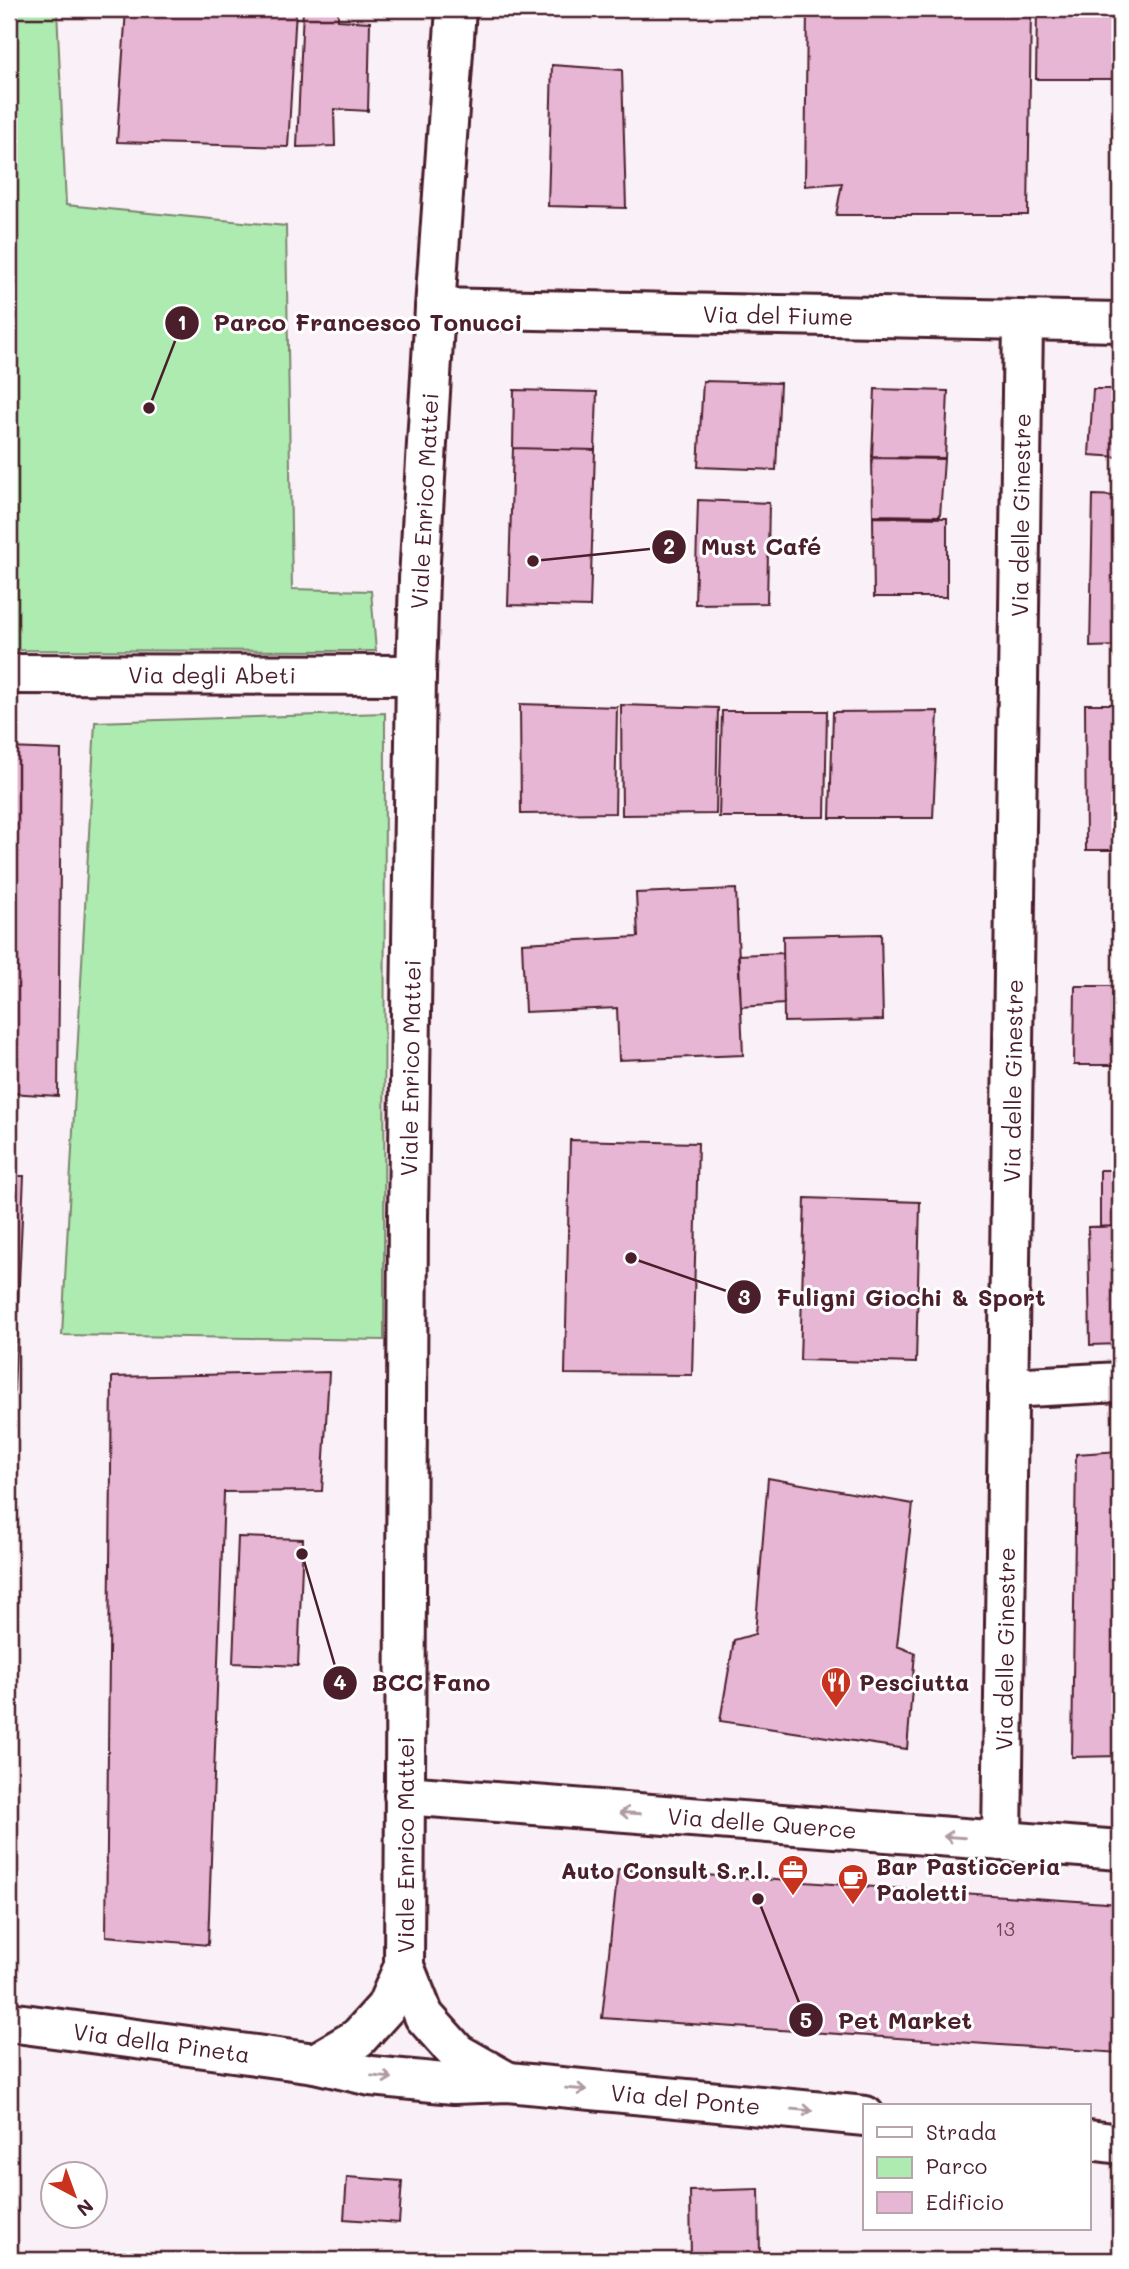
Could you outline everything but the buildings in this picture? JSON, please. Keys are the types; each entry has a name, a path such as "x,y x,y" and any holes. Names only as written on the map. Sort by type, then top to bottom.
{"street":[{"name":"Viale Enrico Mattei","path":"456,9 435,308 416,675 404,1966 424,2015 457,2053 508,2082"},
{"name":"Via del Fiume","path":"435,308 1120,322"},
{"name":"Via delle Ginestre","path":"1002,1841 1023,321"},
{"name":"Via degli Abeti","path":"9,674 416,675"},
{"path":"1008,1388 1120,1382"},
{"name":"Via delle Querce","path":"404,1796 1120,1850"},
{"path":"315,2063 358,2038 386,2007 404,1966"},
{"name":"Via della Pineta","path":"9,2022 315,2063 371,2076 454,2084 508,2082"},
{"name":"Via del Ponte","path":"508,2082 863,2116"},
{"path":"1090,2140 1120,2144"}],"green space":[{"path":"9,9 57,9 66,205 286,226 292,589 371,591 376,651 9,650"},
{"path":"385,713 384,1340 62,1335 95,722"}],"place":[{"name":"Parco Francesco Tonucci","path":"149,408"},
{"name":"Must Café","path":"533,561"},
{"name":"Fuligni Giochi & Sport","path":"631,1258"},
{"name":"BCC Fano","path":"302,1554"},
{"name":"Pesciutta","path":"836,1709"},
{"name":"Auto Consult S.r.l.","path":"793,1897"},
{"name":"Pet Market","path":"758,1899"},
{"name":"Bar Pasticceria Paoletti","path":"853,1906"}]}
